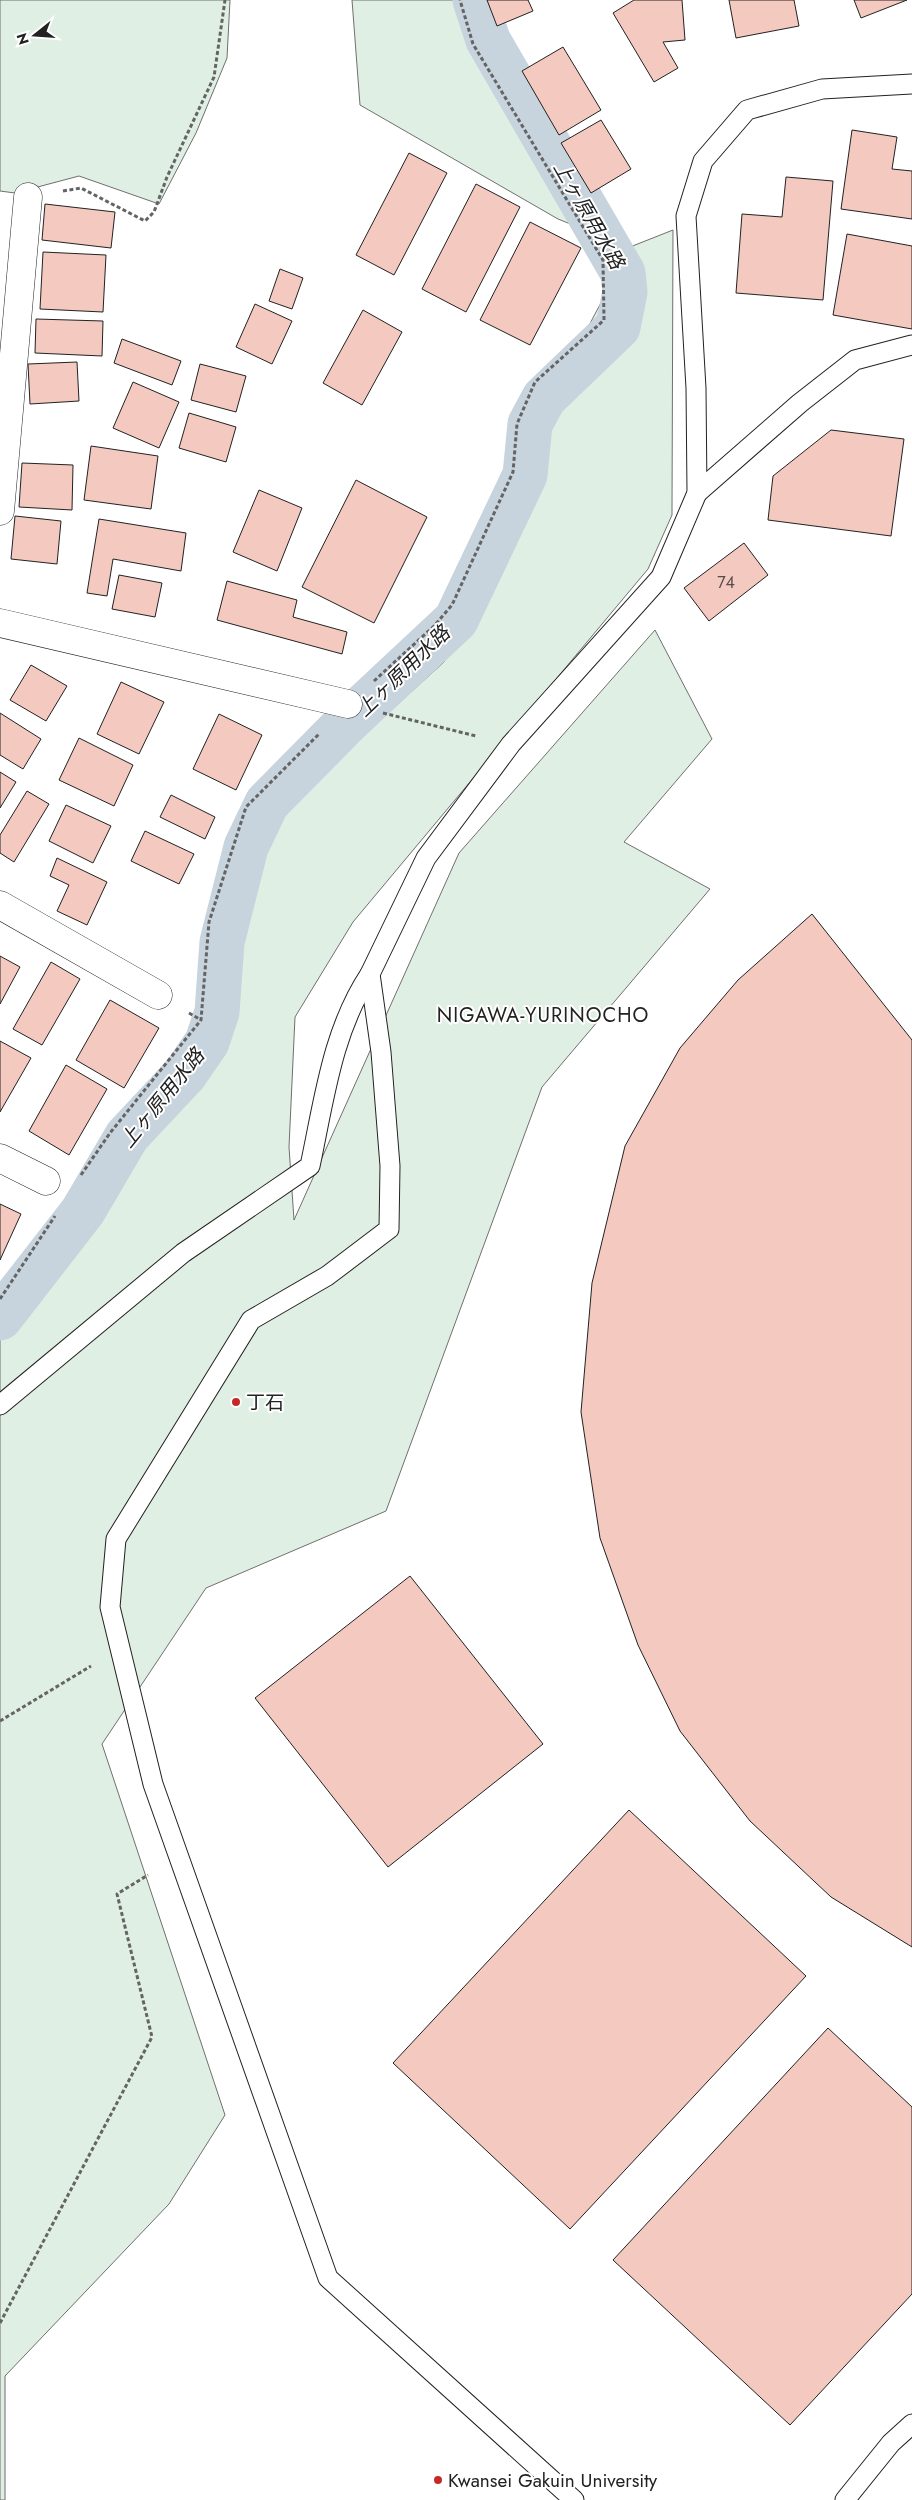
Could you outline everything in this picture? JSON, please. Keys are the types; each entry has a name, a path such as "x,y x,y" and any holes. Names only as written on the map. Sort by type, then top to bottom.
{"street":[{"path":"0,511 28,197"},
{"path":"1,626 348,704"},
{"path":"0,905 158,995"},
{"path":"0,1158 46,1181"}],"lane":[{"path":"0,1405 183,1253 310,1166 335,1048 362,986 370,974 426,858 511,744 661,577 697,493 696,388 686,216 703,161 747,110 822,89 912,84"},
{"path":"697,493 800,403 855,360 912,345"},
{"path":"370,974 381,1052 390,1166 389,1229 327,1276 251,1320 116,1539 110,1607 153,1784 328,2278 574,2500"},
{"path":"845,2500 891,2443 912,2424"}],"path":[{"path":"28,197 81,188 145,221 154,212 166,177 214,77 225,0"},
{"path":"80,1178 110,1133 201,1020 209,922 246,807 348,704 434,626 452,605 513,472 517,424 535,382 604,320 603,260 473,44 460,0"},
{"path":"348,704 511,744"},
{"path":"0,1299 59,1209"},
{"path":"0,1721 91,1665 94,1675"},
{"path":"0,2323 152,2037 117,1894 148,1875"}],"green space":[{"path":"0,0 230,0 227,58 196,133 159,204 79,176 15,193 0,191"},
{"path":"352,0 474,0 501,55 630,247 673,230 672,515 648,569 353,922 295,1017 289,1147 294,1220 459,853 655,630 712,739 624,842 710,889 542,1087 386,1511 206,1588 102,1744 225,2115 169,2204 5,2376 5,2500 0,2500 0,1321 124,1159 229,1004 259,830 444,662 550,399 630,248 558,219 360,105"}],"building":[{"path":"487,0 528,0 533,11 497,26"},
{"path":"634,0 682,0 685,40 663,42 678,68 654,82 613,13"},
{"path":"729,0 794,0 799,26 736,38"},
{"path":"854,0 907,0 861,18"},
{"path":"563,47 601,110 559,135 522,71"},
{"path":"601,120 631,169 591,193 561,143"},
{"path":"852,130 897,137 892,169 912,171 912,219 841,209"},
{"path":"409,153 447,173 394,275 356,255"},
{"path":"786,177 833,181 823,300 736,293 742,214 782,217"},
{"path":"476,184 520,207 466,312 422,289"},
{"path":"45,204 115,212 111,248 42,240"},
{"path":"530,222 581,248 530,345 480,320"},
{"path":"847,234 912,246 912,329 833,315"},
{"path":"43,252 106,255 103,312 40,309"},
{"path":"280,269 303,278 292,309 269,301"},
{"path":"255,304 292,321 272,364 236,347"},
{"path":"363,310 402,332 362,405 323,383"},
{"path":"36,319 103,321 102,356 35,353"},
{"path":"122,339 181,361 172,385 114,363"},
{"path":"77,362 79,401 30,404 28,364"},
{"path":"200,364 246,376 236,412 191,400"},
{"path":"133,382 179,402 159,448 113,428"},
{"path":"189,413 236,427 226,462 179,448"},
{"path":"831,430 904,439 891,536 768,520 773,476"},
{"path":"91,446 158,456 151,509 84,500"},
{"path":"22,463 73,465 72,510 19,507"},
{"path":"356,480 427,517 374,623 302,587"},
{"path":"259,490 302,508 277,571 233,552"},
{"path":"15,516 61,521 57,564 11,559"},
{"path":"99,519 186,533 181,571 113,559 107,596 87,593"},
{"path":"744,543 768,575 709,621 684,588"},
{"path":"119,575 162,583 155,617 112,609"},
{"path":"227,581 297,600 293,617 347,632 342,654 217,620"},
{"path":"31,665 67,686 46,721 10,700"},
{"path":"121,682 164,702 139,754 97,734"},
{"path":"0,713 41,739 23,769 0,755"},
{"path":"219,714 262,735 236,790 193,769"},
{"path":"79,738 133,765 114,806 59,780"},
{"path":"0,772 16,782 0,808"},
{"path":"27,791 49,804 14,862 0,853 0,835"},
{"path":"171,795 215,817 205,839 160,817"},
{"path":"66,805 111,826 93,863 49,841"},
{"path":"145,831 194,854 179,884 131,861"},
{"path":"57,858 107,882 87,925 57,911 69,885 50,876"},
{"path":"812,914 912,1040 912,1947 831,1897 750,1821 680,1731 638,1645 600,1538 581,1412 592,1283 625,1146 680,1048 738,980"},
{"path":"0,956 20,967 0,1004"},
{"path":"51,962 80,979 42,1045 13,1029"},
{"path":"110,1000 159,1028 124,1088 76,1060"},
{"path":"0,1041 31,1058 0,1112"},
{"path":"66,1065 107,1089 69,1155 29,1131"},
{"path":"0,1204 21,1214 0,1260"},
{"path":"410,1576 543,1744 388,1867 255,1698"},
{"path":"629,1810 806,1976 570,2229 393,2063"},
{"path":"828,2028 912,2107 912,2294 790,2425 613,2260"}],"waterway":[{"name":"上ヶ原用水路","path":"0,1318 83,1211 127,1136 185,1074 207,1042 217,1012 222,942 246,847 267,803 349,720 456,620 525,475 530,424 544,398 618,327 625,292 623,273 488,40 475,0"}],"place":[{"name":"丁石","path":"236,1402"},
{"name":"Kwansei Gakuin University","path":"438,2480"}],"district":[{"name":"NIGAWA-YURINOCHO","path":"543,1015"}]}
